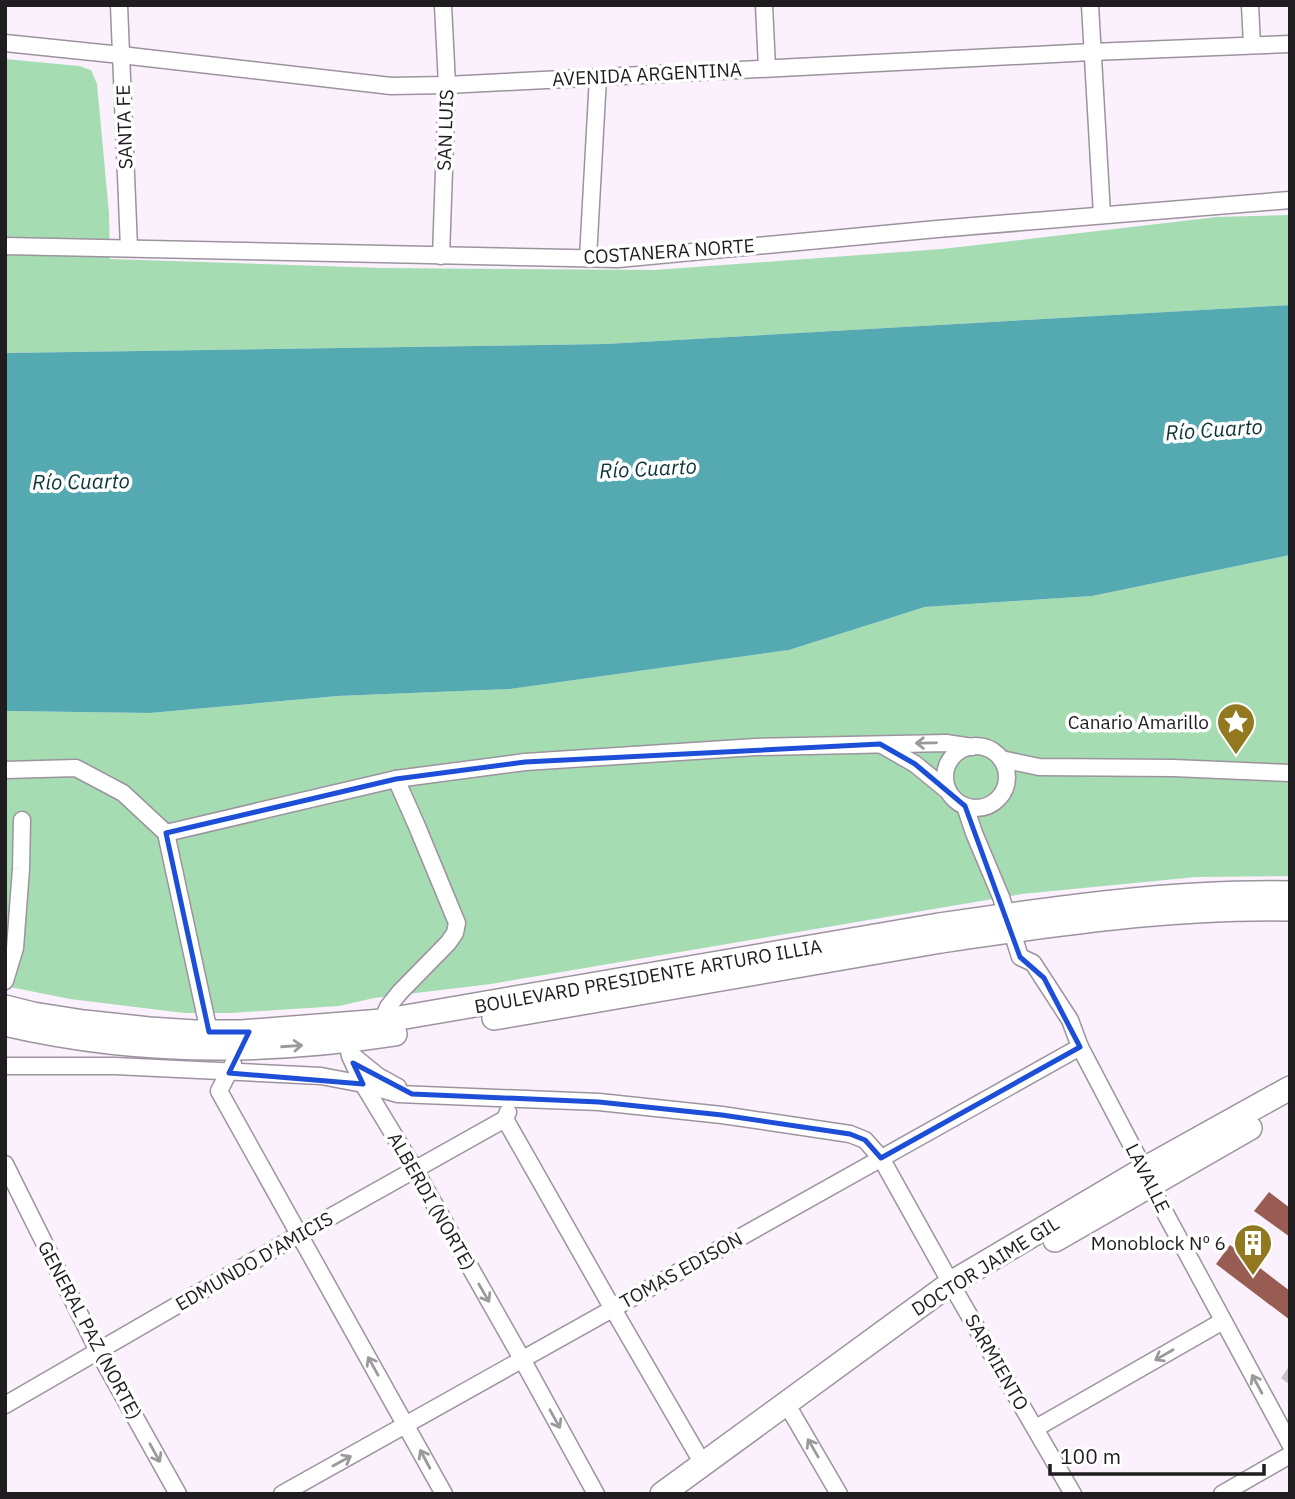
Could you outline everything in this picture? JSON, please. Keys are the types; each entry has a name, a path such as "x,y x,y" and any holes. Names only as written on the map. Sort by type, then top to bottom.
{"main road":[{"name":"BOULEVARD PRESIDENTE ARTURO ILLIA","path":"5,1024 30,1030 147,1046 379,1029 739,977 941,941 1009,923 1140,900 1252,892 1290,893"},
{"name":"BOULEVARD PRESIDENTE ARTURO ILLIA","path":"1009,923 1290,909"},
{"name":"BOULEVARD PRESIDENTE ARTURO ILLIA","path":"5,1007 33,1014 110,1025 209,1032 288,1047 348,1047 379,1029"},
{"name":"DOCTOR JAIME GIL","path":"687,1494 790,1409 954,1289 1147,1177 1290,1088"},
{"name":"DOCTOR JAIME GIL","path":"1147,1177 1290,1105"},
{"name":"DOCTOR JAIME GIL","path":"662,1494 703,1464 790,1409"}],"street":[{"name":"SANTA FE","path":"119,5 129,248"},
{"name":"SAN LUIS","path":"441,256 447,85 443,5"},
{"path":"764,5 767,68"},
{"path":"1090,5 1102,215"},
{"path":"1250,5 1252,45"},
{"name":"AVENIDA ARGENTINA","path":"5,43 391,86 1290,44"},
{"path":"588,258 598,77"},
{"name":"COSTANERA NORTE","path":"5,246 618,259 1290,200"},
{"path":"166,833 396,779 539,761 756,747 946,743 988,749 1004,767 1006,785 1002,794 974,833"},
{"path":"880,744 915,764 948,791 958,803 975,808 995,802"},
{"path":"948,791 946,772 949,763 955,755 972,747"},
{"path":"1004,767 1173,768 1290,773"},
{"path":"5,770 76,768 123,793 166,833 209,1032"},
{"path":"379,1029 388,1007 449,943 457,923 396,779"},
{"name":"LAVALLE","path":"965,806 1020,957 1033,963 1070,1020 1080,1047 1147,1177 1290,1444"},
{"path":"5,981 15,948 22,820"},
{"path":"241,1040 219,1091 444,1494"},
{"path":"348,1047 378,1076 412,1094"},
{"name":"ALBERDI (NORTE)","path":"348,1047 363,1084 415,1170 596,1494"},
{"name":"TOMAS EDISON","path":"282,1494 1080,1047"},
{"path":"5,1066 115,1066 321,1076 398,1094 599,1102 722,1115 850,1134 866,1140 881,1158"},
{"path":"513,1100 505,1119 703,1464"},
{"name":"EDMUNDO D'AMICIS","path":"5,1405 505,1119"},
{"name":"SARMIENTO","path":"881,1158 1073,1494"},
{"name":"GENERAL PAZ (NORTE)","path":"5,1164 98,1351 178,1494"},
{"path":"1035,1428 1223,1321"},
{"path":"790,1409 839,1494"},
{"path":"1223,1494 1290,1455"}],"highlighted area":[{"path":"880,744 915,764 965,806 1020,957 1044,978 1080,1047 881,1158 865,1140 850,1134 722,1115 599,1102 412,1094 353,1063 363,1084 229,1073 249,1032 209,1032 166,833 396,779 525,762"}],"green space":[{"path":"5,59 79,66 91,70 97,84 109,213 110,259 382,268 655,270 942,249 1217,217 1290,215 1290,305 606,344 5,353"},
{"path":"1290,555 1290,876 1196,877 1022,894 491,984 374,998 339,1006 184,1013 70,999 5,986 5,711 150,713 338,696 510,689 789,650 925,607 1092,596"}],"water":[{"name":"Río Cuarto","path":"1290,305 1290,555 1092,596 925,607 789,650 510,689 338,696 150,713 5,711 5,353 606,344"}],"building":[{"path":"1269,1192 1290,1208 1290,1237 1254,1211"},
{"name":"Monoblock Nº 6","path":"1230,1245 1290,1291 1290,1320 1216,1264"}],"place":[{"name":"Canario Amarillo","path":"1236,756"},
{"name":"Monoblock Nº 6","path":"1253,1277"}]}
